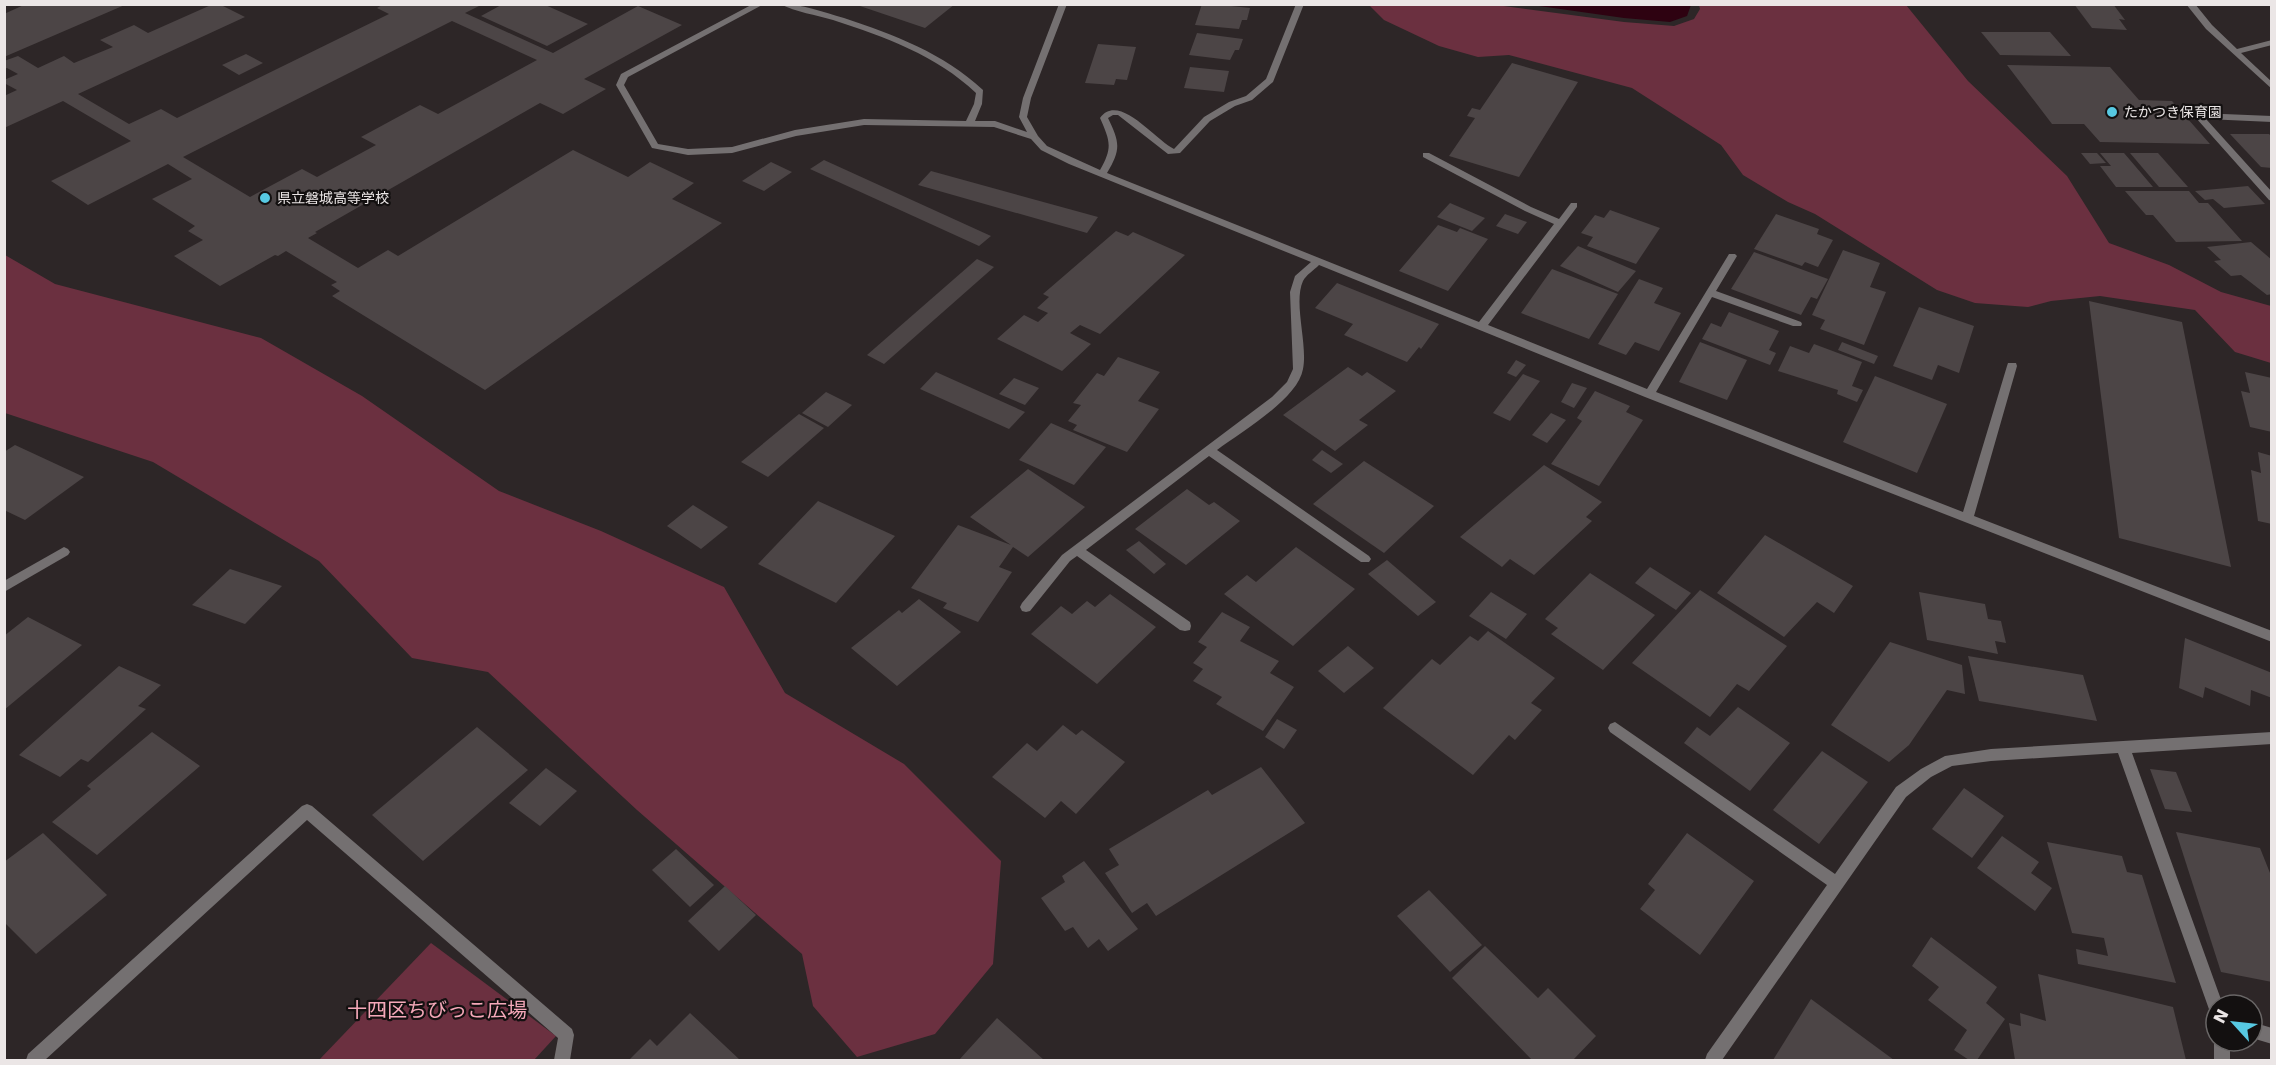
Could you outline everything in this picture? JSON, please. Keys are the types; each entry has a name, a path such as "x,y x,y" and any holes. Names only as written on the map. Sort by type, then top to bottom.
{"street":[{"path":"760,4 624,76 620,85 655,146 688,152 732,150 795,133 864,122 995,124 1034,137"},
{"path":"784,4 847,23 932,56 952,67 980,92 970,123"},
{"path":"1063,4 1027,98 1023,117 1034,137 1044,148 1102,174 1649,394 2271,637"},
{"path":"1102,174 1116,144 1104,118 1107,114 1113,111 1121,113 1171,152 1177,151 1207,120 1232,104 1249,98 1270,80 1300,4"},
{"path":"2190,4 2271,87"},
{"path":"2235,52 2271,42"},
{"path":"2271,119 2199,116 2271,198"},
{"path":"1426,155 1528,209 1560,223"},
{"path":"1482,327 1574,205"},
{"path":"1649,394 1732,256"},
{"path":"1026,607 1066,558 1276,399 1292,384 1298,369 1295,292 1299,278 1318,261"},
{"path":"1710,293 1797,324"},
{"path":"1967,518 2012,366"},
{"path":"1209,450 1365,560"},
{"path":"1077,550 1185,626"},
{"path":"4,587 64,552"},
{"path":"1615,728 1837,884"},
{"path":"1713,1060 1902,792 1926,773 1950,760 1991,754 2271,738"},
{"path":"2123,747 2211,993"},
{"path":"34,1060 307,811 566,1035 562,1060"}],"green space":[{"path":"1369,5 1496,5 1624,22 1674,26 1694,19 1700,9 1699,5 1906,5 1968,81 2067,176 2109,243 2169,265 2221,292 2271,306 2271,363 2235,352 2195,310 2100,296 2051,301 2028,307 1975,303 1937,290 1815,214 1788,202 1743,175 1721,145 1632,88 1509,55 1478,57 1439,46 1384,20"},
{"path":"5,255 55,284 261,338 362,396 499,491 601,531 724,587 785,693 904,764 1001,861 993,964 935,1034 857,1057 813,1006 802,954 637,810 488,672 412,658 319,561 153,462 5,413"},
{"name":"十四区ちびっこ広場","path":"431,943 556,1036 534,1060 319,1060"}],"shaded area":[{"path":"1532,5 1691,5 1687,16 1670,22"}],"building":[{"path":"26,4 127,4 4,57 4,14"},
{"name":"県立磐城高等学校","path":"384,4 483,4 465,13 553,53 638,6 682,25 584,79 606,89 563,114 540,103 308,238 358,268 388,250 398,256 573,150 628,177 650,162 694,183 672,199 722,223 485,390 332,296 340,291 331,285 337,282 286,251 220,286 174,256 203,240 188,231 195,226 152,199 192,179 168,164 88,205 51,181 131,141 63,101 4,128 4,96 17,90 4,83 4,80 18,74 7,68 4,69 4,61 18,56 38,68 64,56 74,63 113,47 100,40 134,25 148,33 211,5 221,5 245,17 78,94 129,124 161,109 177,118 389,14 377,8","holes":["452,21 537,60 438,114 420,105 361,137 376,145 317,177 302,169 250,197 183,157"]},
{"path":"503,4 543,4 588,24 547,46 481,16"},
{"path":"854,4 955,4 925,28"},
{"path":"1202,4 1250,8 1247,20 1242,20 1239,29 1195,25"},
{"path":"2074,4 2113,4 2125,20 2119,19 2127,30 2092,28"},
{"path":"1981,32 2050,32 2071,56 2000,55"},
{"path":"1197,33 1243,39 1239,50 1235,50 1230,60 1189,55"},
{"path":"1098,44 1136,47 1127,80 1116,79 1114,85 1085,83"},
{"path":"246,54 263,63 239,75 222,65"},
{"path":"1512,63 1578,82 1519,177 1449,156 1475,118 1467,116 1472,108 1480,110"},
{"name":"たかつき保育園","path":"2007,65 2110,67 2139,100 2172,101 2210,144 2100,142 2084,124 2052,124"},
{"path":"1190,67 1229,71 1224,92 1184,88"},
{"path":"2230,134 2269,134 2272,137 2272,168 2261,167"},
{"path":"2081,153 2097,153 2106,163 2090,164"},
{"path":"2100,153 2124,153 2153,187 2116,187 2100,166 2111,166"},
{"path":"2130,153 2158,153 2188,187 2159,187"},
{"path":"824,160 991,236 979,246 810,169"},
{"path":"771,162 792,172 764,191 742,181"},
{"path":"931,171 1098,217 1087,233 918,185"},
{"path":"2248,186 2265,204 2224,208 2213,199 2205,200 2195,191"},
{"path":"2125,191 2189,191 2199,203 2208,203 2242,241 2176,242 2153,215 2146,215"},
{"path":"1450,203 1485,218 1472,231 1437,217"},
{"path":"1610,210 1660,228 1636,264 1587,246 1593,237 1581,233 1595,215 1604,218"},
{"path":"1505,214 1527,222 1518,234 1496,226"},
{"path":"1776,214 1819,229 1817,234 1833,240 1818,267 1805,262 1802,266 1754,249"},
{"path":"1438,225 1457,232 1460,228 1488,239 1448,291 1399,271"},
{"path":"1116,231 1128,236 1133,232 1185,255 1100,334 1080,325 1070,333 1091,344 1062,371 997,339 1024,315 1038,322 1048,313 1037,308 1049,297 1043,294"},
{"path":"2251,242 2272,260 2272,294 2267,295 2241,275 2231,276 2214,261 2221,260 2207,247"},
{"path":"1578,246 1636,271 1618,292 1560,266"},
{"path":"1843,250 1880,263 1870,287 1886,292 1864,345 1820,329 1825,320 1812,315"},
{"path":"1754,252 1828,279 1817,299 1811,297 1801,315 1731,289"},
{"path":"977,259 994,267 884,364 867,355"},
{"path":"1552,269 1618,294 1589,339 1521,313"},
{"path":"1639,279 1663,288 1654,303 1681,313 1659,351 1635,342 1626,355 1598,344"},
{"path":"1337,283 1439,324 1421,349 1419,347 1407,362 1344,335 1353,324 1315,308"},
{"path":"2089,301 2182,322 2231,567 2119,538"},
{"path":"1919,307 1974,326 1959,373 1938,365 1932,380 1893,366"},
{"path":"1729,312 1779,331 1769,350 1776,353 1770,365 1702,339 1711,323 1721,327"},
{"path":"1700,342 1747,360 1727,400 1679,382"},
{"path":"1842,342 1878,356 1874,364 1838,350"},
{"path":"1814,344 1862,362 1852,386 1863,390 1857,402 1837,394 1838,390 1778,371 1790,346 1809,353"},
{"path":"1118,357 1160,372 1138,401 1159,409 1127,452 1073,430 1077,425 1068,421 1081,405 1073,403 1097,373 1104,376"},
{"path":"1516,360 1526,365 1516,377 1507,373"},
{"path":"1348,367 1362,376 1367,372 1396,391 1359,420 1368,425 1335,451 1283,415"},
{"path":"936,372 1025,412 1009,429 920,389"},
{"path":"2245,372 2272,378 2272,432 2250,427 2241,391 2250,393"},
{"path":"1523,374 1540,381 1510,421 1493,413"},
{"path":"1875,376 1947,404 1917,473 1843,442"},
{"path":"1014,378 1039,388 1025,405 999,394"},
{"path":"1572,383 1587,388 1574,408 1561,402"},
{"path":"1595,391 1630,406 1626,412 1643,420 1599,486 1551,464 1582,421 1577,418"},
{"path":"826,392 852,405 828,427 802,413"},
{"path":"1551,413 1566,420 1547,443 1532,435"},
{"path":"799,414 824,428 768,477 741,462"},
{"path":"1051,423 1106,447 1074,485 1019,460"},
{"path":"15,445 84,477 25,520 4,510 4,452"},
{"path":"1322,450 1343,464 1331,473 1312,460"},
{"path":"2258,452 2272,456 2272,524 2258,521 2251,470 2261,473"},
{"path":"1364,461 1434,506 1384,553 1313,504"},
{"path":"1544,465 1602,502 1586,517 1592,521 1534,575 1510,559 1502,567 1460,537"},
{"path":"1028,469 1085,507 1028,557 1013,547 999,567 1012,572 978,622 943,608 947,603 911,588 958,525 1011,545 970,517"},
{"path":"1187,489 1209,505 1214,502 1240,521 1186,565 1135,529"},
{"path":"818,501 895,536 836,603 758,564"},
{"path":"693,505 728,527 701,549 667,526"},
{"path":"1765,535 1853,586 1834,613 1817,602 1784,637 1717,593"},
{"path":"1139,541 1166,564 1154,574 1126,550"},
{"path":"1296,547 1355,589 1293,646 1224,594 1247,575 1256,582"},
{"path":"1387,560 1436,602 1418,616 1368,574"},
{"path":"1650,567 1691,593 1676,610 1635,583"},
{"path":"230,569 282,586 245,624 192,605"},
{"path":"1590,573 1655,615 1603,670 1551,634 1558,628 1545,619"},
{"path":"1700,590 1787,646 1749,691 1737,684 1710,717 1632,663"},
{"path":"1491,592 1527,614 1506,639 1469,616"},
{"path":"1919,592 1985,604 1988,619 2001,621 2006,643 1995,641 1998,654 1927,640"},
{"path":"1110,594 1156,627 1097,684 1031,634 1061,606 1072,614 1087,601 1095,607"},
{"path":"919,599 961,632 897,686 851,648 899,610 902,613"},
{"path":"1222,612 1250,627 1240,641 1279,661 1270,673 1294,687 1263,731 1216,704 1222,697 1193,681 1203,669 1193,663 1207,647 1198,642"},
{"path":"28,617 82,645 4,710 4,636"},
{"path":"1488,631 1555,678 1531,703 1542,710 1515,740 1509,735 1473,775 1383,708 1432,659 1440,665 1470,636 1478,641"},
{"path":"2185,638 2272,673 2272,698 2251,690 2250,706 2205,687 2203,698 2179,688"},
{"path":"1890,642 1962,665 1965,694 1947,690 1909,745 1889,762 1831,725"},
{"path":"1348,646 1374,668 1344,693 1318,671"},
{"path":"1968,656 2083,675 2097,721 1979,701"},
{"path":"119,666 161,685 138,706 146,709 88,762 81,759 60,777 19,755"},
{"path":"1738,707 1790,743 1750,791 1684,743 1697,727 1710,736"},
{"path":"1277,719 1297,730 1284,749 1265,737"},
{"path":"1063,725 1076,735 1082,730 1125,762 1076,814 1061,801 1045,818 992,777 1027,743 1037,751"},
{"path":"477,727 528,770 423,861 372,815"},
{"path":"152,732 200,766 97,855 52,822 91,789 87,786"},
{"path":"1822,751 1868,782 1819,844 1773,810"},
{"path":"1261,767 1305,823 1156,916 1147,903 1132,913 1105,873 1119,865 1109,849 1208,790 1212,795"},
{"path":"546,768 577,791 540,826 509,803"},
{"path":"2150,769 2176,772 2192,812 2165,809"},
{"path":"1964,788 2004,816 1972,858 1932,829"},
{"path":"2176,832 2260,848 2272,878 2272,982 2221,972"},
{"path":"43,833 107,895 36,954 4,922 4,862"},
{"path":"1687,833 1754,881 1700,955 1640,909 1655,890 1648,884"},
{"path":"2002,836 2039,862 2031,873 2052,888 2035,911 1977,868"},
{"path":"2047,842 2122,856 2127,872 2142,875 2176,983 2078,964 2076,949 2108,956 2104,938 2072,933"},
{"path":"676,849 714,885 690,907 652,870"},
{"path":"1084,861 1138,929 1108,951 1099,939 1088,948 1073,927 1065,931 1041,898 1065,882 1062,876"},
{"path":"725,886 756,915 719,951 688,921"},
{"path":"1429,890 1482,945 1450,972 1397,916"},
{"path":"1931,937 1997,987 1986,1003 2005,1019 1977,1060 1969,1060 1954,1050 1967,1030 1928,1000 1939,987 1912,966"},
{"path":"1485,946 1538,998 1548,988 1596,1036 1573,1060 1532,1060 1452,978"},
{"path":"2038,974 2173,1007 2186,1060 2015,1060 2009,1023 2021,1026 2020,1013 2046,1021"},
{"path":"1811,999 1894,1060 1773,1060"},
{"path":"690,1013 740,1060 629,1060 650,1039 657,1046"},
{"path":"997,1018 1044,1060 959,1060"}],"place":[{"name":"たかつき保育園","path":"2112,112"},
{"name":"県立磐城高等学校","path":"265,198"}]}
